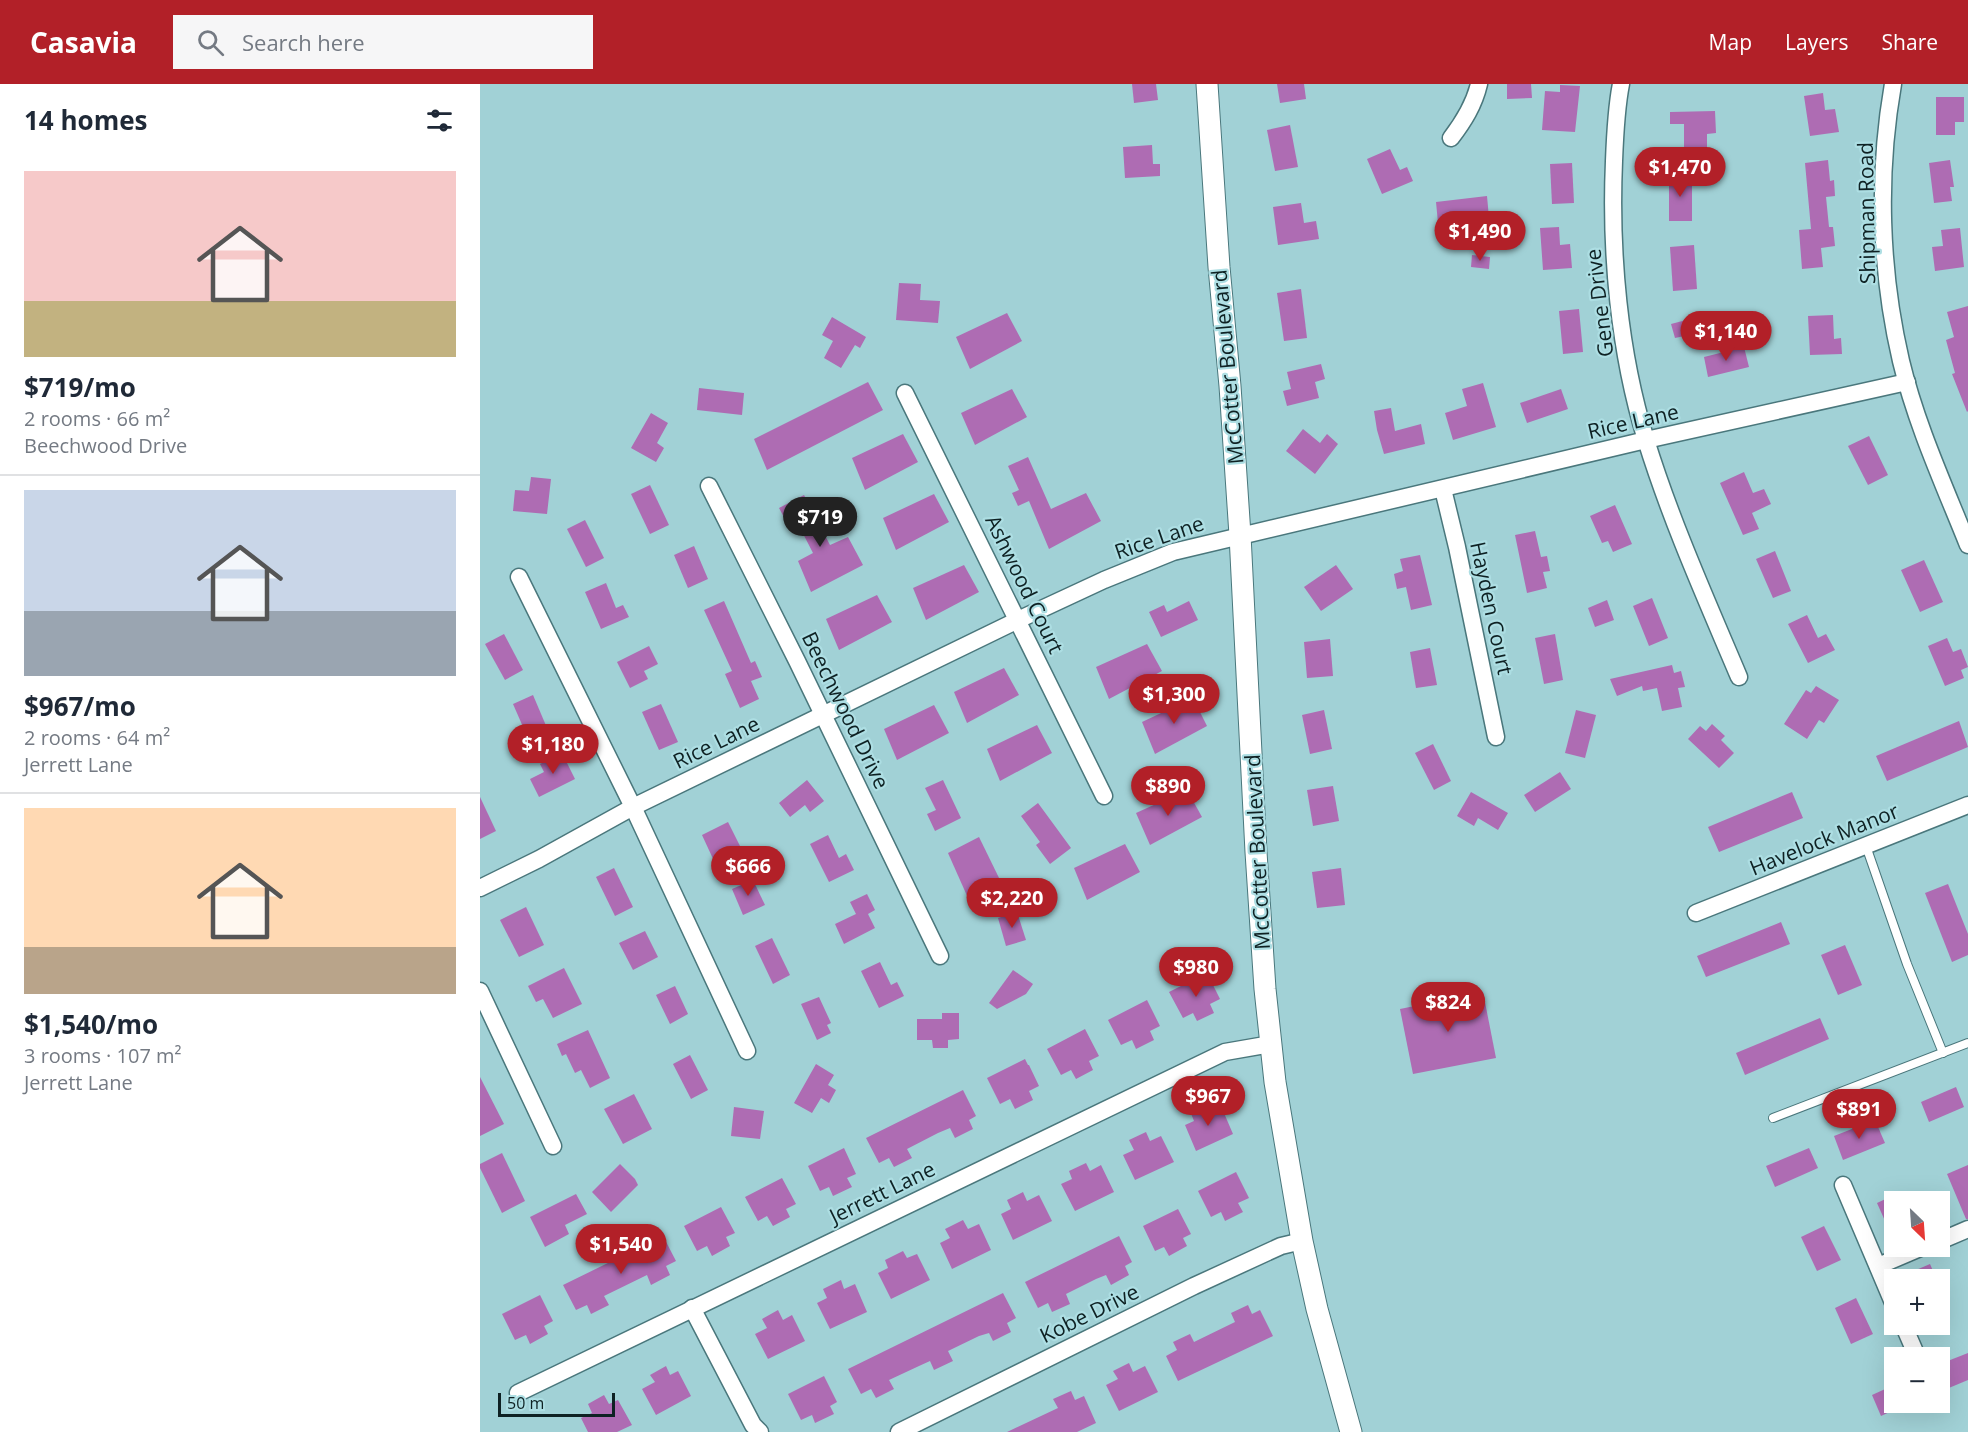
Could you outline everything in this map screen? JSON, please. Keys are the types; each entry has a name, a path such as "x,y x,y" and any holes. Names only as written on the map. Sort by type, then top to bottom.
{"street":[{"name":"McCotter Boulevard","path":"1207,84 1240,536 1256,852 1275,1082 1302,1241 1317,1309 1351,1432"},
{"path":"1451,138 1468,114 1479,84"},
{"name":"Gene Drive","path":"1621,84 1616,120 1613,191 1614,256 1625,347 1636,405 1666,497 1739,677"},
{"name":"Shipman Road","path":"1893,84 1885,158 1884,238 1891,305 1907,382 1920,422 1968,545"},
{"name":"Rice Lane","path":"480,888 539,859 633,807 1018,620 1154,559 1193,546 1646,440 1907,382"},
{"name":"Ashwood Court","path":"905,393 1104,796"},
{"name":"Beechwood Drive","path":"709,486 940,956"},
{"name":"Hayden Court","path":"1443,489 1496,736"},
{"path":"519,577 633,807 747,1051"},
{"name":"Havelock Manor","path":"1696,913 1968,806"},
{"path":"480,991 553,1146"},
{"name":"Jerrett Lane","path":"518,1393 1225,1052 1271,1044"},
{"path":"1843,1185 1884,1281"},
{"path":"1950,1237 1968,1229"},
{"name":"Kobe Drive","path":"899,1432 1194,1286 1281,1246 1302,1241"},
{"path":"1878,1266 1899,1257"},
{"path":"692,1308 753,1425 760,1432"}],"lane":[{"path":"1866,846 1907,964 1943,1053"},
{"path":"1773,1118 1968,1043"}],"building":[{"path":"1132,84 1156,84 1158,100 1134,103"},
{"path":"1277,84 1304,84 1306,99 1280,103"},
{"path":"1507,84 1531,84 1532,98 1507,99"},
{"path":"1560,85 1580,86 1575,132 1542,130 1545,91 1560,92"},
{"path":"1823,93 1825,110 1835,109 1839,132 1810,136 1804,96"},
{"path":"1936,97 1964,97 1964,122 1955,122 1955,135 1936,135"},
{"path":"1715,111 1716,133 1707,134 1707,152 1684,152 1684,124 1670,124 1670,112"},
{"path":"1290,125 1298,167 1275,171 1267,130"},
{"path":"1152,145 1153,164 1160,164 1160,176 1125,178 1123,147"},
{"path":"1390,149 1400,170 1407,167 1413,181 1382,194 1367,159"},
{"path":"1828,160 1830,181 1834,180 1835,196 1826,197 1829,227 1833,227 1835,246 1821,248 1823,267 1802,269 1799,230 1811,229 1805,163"},
{"path":"1950,160 1954,187 1950,187 1952,201 1934,203 1929,163"},
{"path":"1572,163 1574,203 1552,204 1550,164"},
{"path":"1669,175 1692,175 1692,221 1669,221"},
{"path":"1487,196 1489,218 1438,223 1436,202"},
{"path":"1301,203 1304,223 1316,221 1319,239 1278,245 1273,207"},
{"path":"1559,227 1560,245 1570,244 1572,268 1543,270 1540,228"},
{"path":"1960,228 1964,267 1935,271 1932,247 1943,246 1941,230"},
{"path":"1694,245 1697,289 1673,291 1670,247"},
{"path":"1472,255 1490,257 1489,269 1471,267"},
{"path":"899,283 921,284 920,300 940,301 938,323 896,320"},
{"path":"1301,289 1307,338 1284,341 1277,293"},
{"path":"1968,306 1967,412 1952,374 1955,373 1946,340 1954,337 1947,312"},
{"path":"1579,309 1583,352 1563,354 1559,311"},
{"path":"1007,313 1022,341 970,369 956,337"},
{"path":"1833,315 1834,339 1841,338 1842,354 1810,355 1808,316"},
{"path":"832,317 866,337 860,348 855,345 841,368 824,358 833,341 822,335"},
{"path":"1690,319 1694,334 1675,338 1671,324"},
{"path":"1744,347 1749,367 1708,377 1704,357"},
{"path":"1321,364 1325,379 1315,382 1319,398 1287,406 1283,391 1291,389 1287,372"},
{"path":"868,382 883,410 767,470 754,439"},
{"path":"1483,383 1496,427 1453,440 1445,413 1467,406 1462,389"},
{"path":"699,388 744,393 742,415 697,410"},
{"path":"1012,389 1027,417 975,445 961,413"},
{"path":"1561,389 1568,409 1527,423 1520,403"},
{"path":"1391,408 1395,431 1421,424 1425,444 1384,454 1374,411"},
{"path":"651,413 668,423 657,443 664,448 656,462 631,448"},
{"path":"1303,429 1320,443 1327,434 1338,444 1315,474 1286,451"},
{"path":"903,434 918,462 865,490 852,458"},
{"path":"1869,436 1888,475 1868,485 1848,446"},
{"path":"1028,457 1051,509 1086,493 1101,521 1049,549 1029,501 1018,506 1012,493 1019,490 1008,466"},
{"path":"1744,472 1753,493 1764,489 1771,504 1752,513 1759,529 1743,535 1720,483"},
{"path":"531,477 551,479 547,514 513,511 515,490 529,491"},
{"path":"650,485 669,525 650,534 631,494"},
{"path":"934,494 949,522 896,550 883,518"},
{"path":"804,495 830,545 848,537 863,565 811,592 798,561 813,553 795,518 787,523 779,508"},
{"path":"1615,505 1632,544 1613,552 1608,541 1602,543 1590,516"},
{"path":"585,520 604,558 586,567 567,529"},
{"path":"1535,531 1541,557 1547,556 1550,571 1543,572 1547,588 1527,593 1515,535"},
{"path":"694,546 708,579 688,588 674,555"},
{"path":"1775,551 1791,591 1773,598 1756,559"},
{"path":"1420,555 1432,605 1411,610 1406,587 1397,589 1394,574 1403,571 1400,559"},
{"path":"1924,560 1943,602 1920,612 1901,570"},
{"path":"964,565 979,592 926,620 913,588"},
{"path":"1336,565 1353,589 1321,611 1304,587"},
{"path":"606,583 616,608 623,605 629,617 601,629 585,592"},
{"path":"877,595 892,622 839,650 826,619"},
{"path":"1652,598 1668,638 1649,646 1633,606"},
{"path":"1607,600 1614,620 1595,627 1588,608"},
{"path":"724,601 751,663 755,661 762,677 751,681 759,699 740,708 725,674 732,671 704,610"},
{"path":"1189,601 1198,620 1161,637 1149,612 1164,605 1167,612"},
{"path":"1807,615 1818,638 1826,634 1835,650 1808,663 1788,624"},
{"path":"504,634 523,670 505,680 485,644"},
{"path":"1555,634 1563,680 1544,684 1535,638"},
{"path":"1947,638 1953,652 1961,649 1968,667 1961,670 1964,678 1945,686 1928,646"},
{"path":"1330,639 1333,676 1307,678 1304,642"},
{"path":"1147,644 1162,671 1109,699 1096,667"},
{"path":"649,646 658,664 644,671 648,679 630,688 617,662"},
{"path":"1430,648 1437,685 1416,688 1410,652"},
{"path":"1672,665 1674,673 1681,671 1685,687 1678,688 1682,707 1662,711 1657,688 1643,691 1642,686 1617,696 1610,679"},
{"path":"1004,668 1019,695 967,723 954,692"},
{"path":"1816,686 1839,700 1824,723 1819,720 1807,739 1784,724 1806,690 1811,693"},
{"path":"533,695 550,735 530,743 513,704"},
{"path":"1193,698 1207,726 1155,754 1142,722"},
{"path":"661,704 678,742 659,750 642,712"},
{"path":"934,705 949,733 897,760 884,729"},
{"path":"1324,710 1332,749 1310,754 1302,715"},
{"path":"1576,710 1596,715 1585,758 1565,753"},
{"path":"1959,721 1968,747 1887,781 1876,756"},
{"path":"1712,724 1725,736 1721,740 1734,753 1719,768 1688,739 1700,726 1706,731"},
{"path":"1037,725 1052,753 1000,781 987,749"},
{"path":"1433,744 1451,781 1434,790 1415,753"},
{"path":"562,753 575,779 539,797 530,779 544,772 540,764"},
{"path":"1560,772 1571,789 1535,812 1524,795"},
{"path":"807,780 824,801 810,812 805,805 790,817 779,803"},
{"path":"943,780 961,818 935,831 927,814 936,810 925,788"},
{"path":"1333,786 1339,821 1313,826 1307,790"},
{"path":"1187,790 1202,817 1150,845 1136,813"},
{"path":"1471,792 1508,813 1498,830 1478,818 1474,826 1457,816"},
{"path":"1792,792 1803,818 1719,852 1708,827"},
{"path":"480,797 496,831 480,839"},
{"path":"1038,803 1071,848 1050,864 1036,845 1040,842 1021,816"},
{"path":"728,822 741,848 714,861 702,835"},
{"path":"828,835 839,858 846,854 854,870 829,882 810,844"},
{"path":"979,837 1001,882 968,898 948,853"},
{"path":"1125,844 1140,872 1087,900 1074,868"},
{"path":"614,868 633,907 615,916 596,877"},
{"path":"1341,868 1345,905 1317,908 1312,872"},
{"path":"753,880 765,905 743,915 732,889"},
{"path":"1948,884 1968,934 1968,955 1952,962 1925,893"},
{"path":"867,894 875,910 868,914 875,928 844,944 835,924 856,914 850,902"},
{"path":"526,907 544,945 519,957 500,920"},
{"path":"1017,912 1026,940 1006,946 998,918"},
{"path":"1781,922 1790,944 1706,977 1697,956"},
{"path":"645,931 658,957 633,970 619,943"},
{"path":"772,938 790,975 773,984 755,946"},
{"path":"1845,945 1862,985 1838,995 1821,955"},
{"path":"880,962 891,985 897,982 904,996 879,1008 861,971"},
{"path":"564,968 582,1004 553,1018 543,999 536,1002 528,986"},
{"path":"1013,970 1033,984 1026,994 997,1009 989,1003"},
{"path":"1207,973 1220,999 1210,1004 1214,1013 1197,1021 1193,1013 1183,1018 1169,992"},
{"path":"675,986 688,1014 670,1024 656,995"},
{"path":"1483,992 1496,1058 1413,1074 1400,1009"},
{"path":"819,997 831,1023 827,1025 831,1033 817,1040 801,1004"},
{"path":"1147,1000 1160,1026 1150,1031 1154,1040 1136,1049 1132,1040 1121,1045 1108,1020"},
{"path":"942,1013 959,1013 959,1039 948,1040 948,1048 933,1048 932,1040 917,1040 917,1019 942,1019"},
{"path":"1820,1018 1829,1039 1745,1075 1736,1053"},
{"path":"1085,1029 1099,1056 1089,1061 1093,1070 1076,1079 1071,1070 1061,1075 1047,1049"},
{"path":"588,1030 610,1078 590,1088 581,1070 575,1073 566,1054 562,1056 557,1044"},
{"path":"690,1055 708,1090 691,1099 673,1064"},
{"path":"1025,1059 1039,1086 1029,1091 1033,1100 1015,1109 1010,1099 1000,1104 987,1078"},
{"path":"816,1064 834,1075 828,1085 836,1090 829,1103 821,1098 812,1113 794,1103"},
{"path":"480,1077 504,1124 480,1136"},
{"path":"1956,1087 1964,1107 1929,1122 1921,1102"},
{"path":"963,1090 976,1116 969,1120 973,1129 955,1138 950,1128 938,1133 907,1149 912,1158 894,1167 889,1158 879,1163 866,1138"},
{"path":"634,1094 652,1129 623,1144 604,1109"},
{"path":"1207,1103 1211,1111 1221,1106 1233,1134 1196,1151 1185,1125 1194,1121 1190,1111"},
{"path":"734,1107 764,1111 760,1139 731,1136"},
{"path":"1875,1120 1885,1143 1843,1160 1834,1136"},
{"path":"1146,1132 1150,1141 1161,1136 1174,1162 1135,1180 1123,1155 1134,1150 1129,1140"},
{"path":"844,1148 856,1174 847,1178 852,1187 833,1196 829,1187 820,1191 808,1166"},
{"path":"1809,1148 1818,1168 1775,1187 1766,1166"},
{"path":"502,1153 525,1201 502,1213 480,1164"},
{"path":"1086,1163 1090,1171 1101,1165 1114,1192 1075,1211 1061,1184 1072,1179 1069,1171"},
{"path":"620,1164 638,1185 611,1212 592,1192"},
{"path":"1968,1165 1968,1219 1966,1219 1947,1174"},
{"path":"1236,1172 1249,1198 1238,1203 1243,1212 1225,1221 1221,1212 1211,1217 1198,1191"},
{"path":"782,1178 796,1204 786,1209 790,1217 773,1226 767,1216 758,1221 745,1197"},
{"path":"1023,1192 1027,1201 1039,1195 1052,1221 1013,1240 1001,1214 1011,1209 1007,1200"},
{"path":"576,1194 587,1214 565,1225 569,1234 545,1247 530,1217"},
{"path":"1884,1200 1884,1219 1877,1203"},
{"path":"721,1207 735,1233 726,1237 730,1246 712,1256 707,1246 697,1251 684,1226"},
{"path":"1178,1209 1191,1234 1183,1238 1187,1246 1169,1256 1164,1247 1155,1251 1143,1226"},
{"path":"963,1220 968,1229 979,1224 991,1250 952,1269 940,1243 950,1238 945,1229"},
{"path":"1824,1226 1841,1260 1817,1271 1801,1237"},
{"path":"663,1236 676,1261 666,1266 670,1275 651,1285 647,1275 604,1296 609,1305 591,1314 587,1305 576,1310 563,1285"},
{"path":"1119,1236 1132,1262 1125,1266 1129,1275 1111,1285 1106,1275 1096,1279 1066,1294 1070,1304 1052,1312 1048,1303 1038,1308 1025,1282"},
{"path":"903,1251 907,1258 917,1254 930,1280 891,1299 878,1273 888,1268 885,1260"},
{"path":"1930,1264 1932,1269 1918,1269"},
{"path":"841,1280 844,1289 855,1284 867,1312 830,1329 817,1303 827,1298 823,1289"},
{"path":"1003,1293 1016,1318 1007,1323 1011,1332 993,1341 989,1333 979,1336 948,1351 953,1361 934,1370 930,1361 889,1380 894,1389 876,1398 871,1389 861,1394 848,1369"},
{"path":"540,1295 553,1321 544,1326 548,1334 530,1344 526,1335 515,1340 502,1314"},
{"path":"1856,1298 1873,1334 1851,1344 1835,1308"},
{"path":"1248,1305 1252,1314 1260,1310 1273,1336 1178,1381 1166,1356 1177,1350 1173,1342 1190,1334 1194,1342 1235,1322 1231,1313"},
{"path":"778,1310 783,1320 792,1315 805,1341 768,1359 755,1334 767,1328 762,1319"},
{"path":"1968,1353 1968,1380 1950,1388 1950,1360"},
{"path":"1129,1363 1133,1372 1145,1366 1158,1392 1119,1411 1106,1385 1118,1379 1113,1371"},
{"path":"666,1366 670,1375 678,1371 691,1396 656,1415 642,1389 655,1382 650,1375"},
{"path":"824,1376 837,1402 830,1406 834,1414 815,1423 812,1415 801,1420 788,1394"},
{"path":"1884,1390 1884,1413 1888,1413 1881,1416 1872,1395"},
{"path":"1071,1391 1075,1400 1084,1396 1096,1423 1077,1432 1007,1432 1058,1408 1053,1399"},
{"path":"604,1395 609,1404 618,1400 632,1425 617,1432 588,1432 581,1418 592,1413 588,1404"}]}
